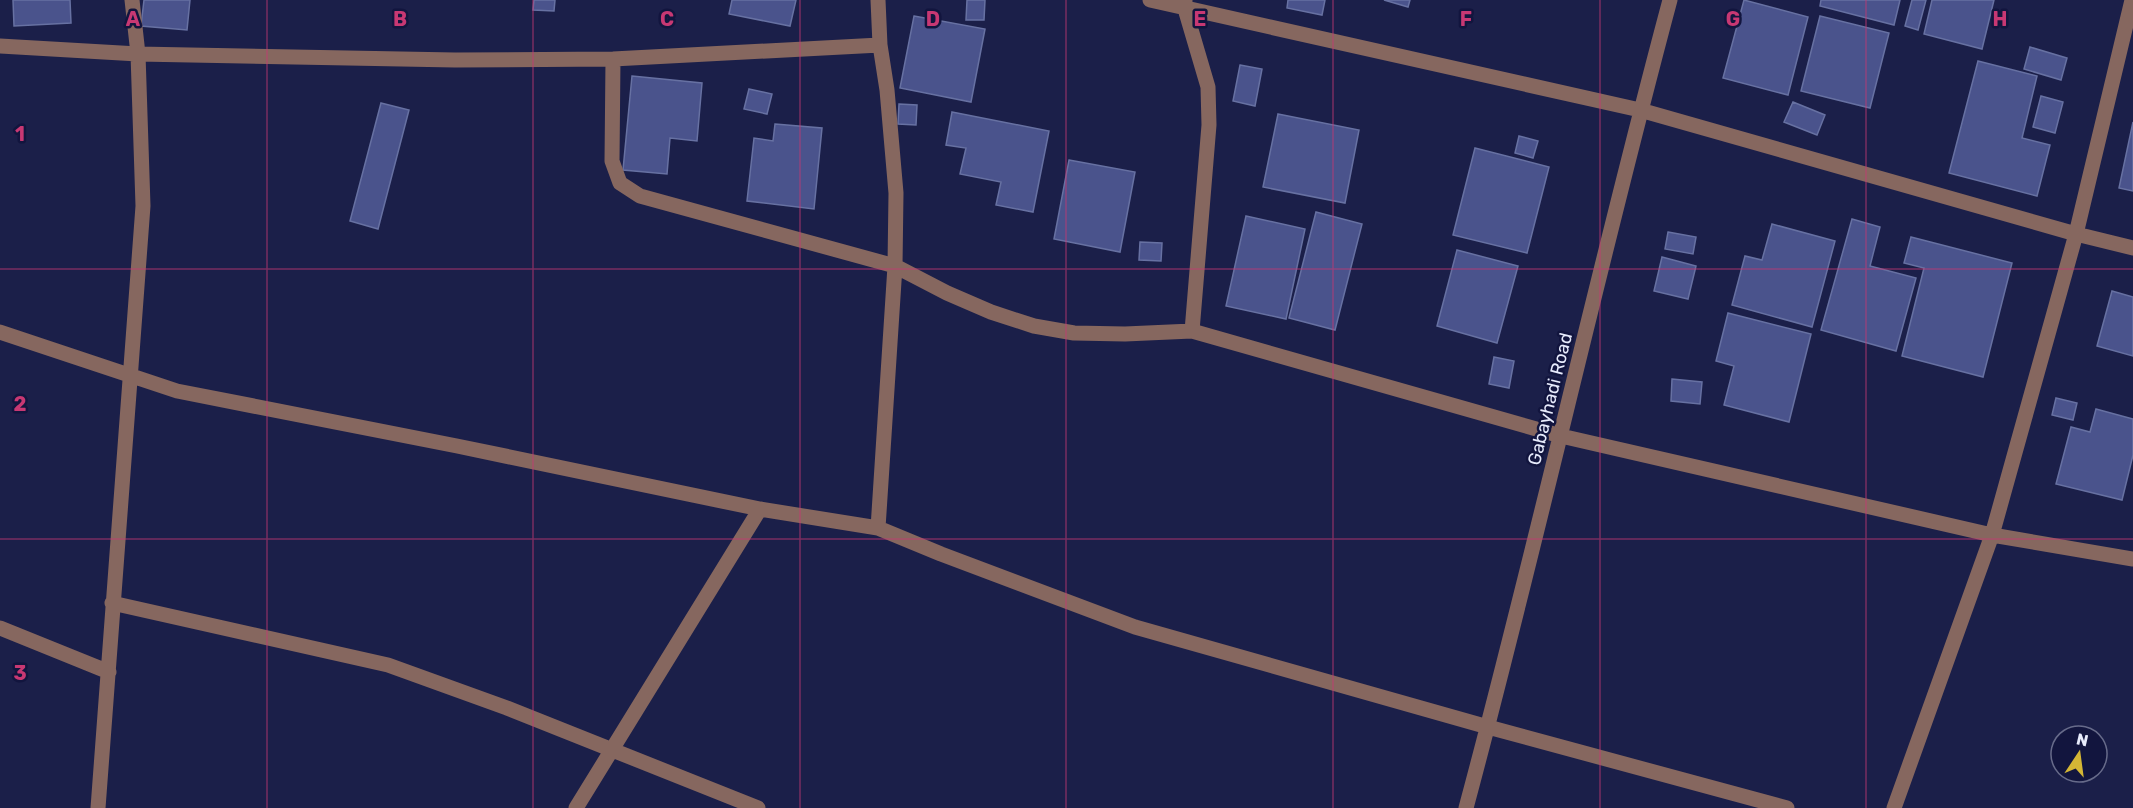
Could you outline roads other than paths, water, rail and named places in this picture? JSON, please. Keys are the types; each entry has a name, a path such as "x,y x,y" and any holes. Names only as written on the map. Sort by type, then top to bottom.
{"street":[{"path":"98,808 143,206 138,54 132,0"},
{"path":"878,0 880,45 896,193 895,266 878,528"},
{"path":"1150,0 1185,4 1641,110 2076,234 2133,248"},
{"name":"Gabayhadi Road","path":"1466,808 1670,0"},
{"path":"1894,808 1992,535 2076,234 2132,0"},
{"path":"1185,4 1208,87 1209,125 1192,331"},
{"path":"0,46 138,54 455,60 613,59 880,45"},
{"path":"613,59 612,161 620,183 640,196 895,266 947,293 991,312 1034,326 1074,333 1192,331 1561,436 1992,535 2133,559"},
{"path":"0,332 177,391 446,443 760,509 878,528 1135,627 1488,727 1787,808"},
{"path":"576,808 760,509"},
{"path":"112,603 388,665 507,708 758,808"},
{"path":"0,628 109,672"}]}
